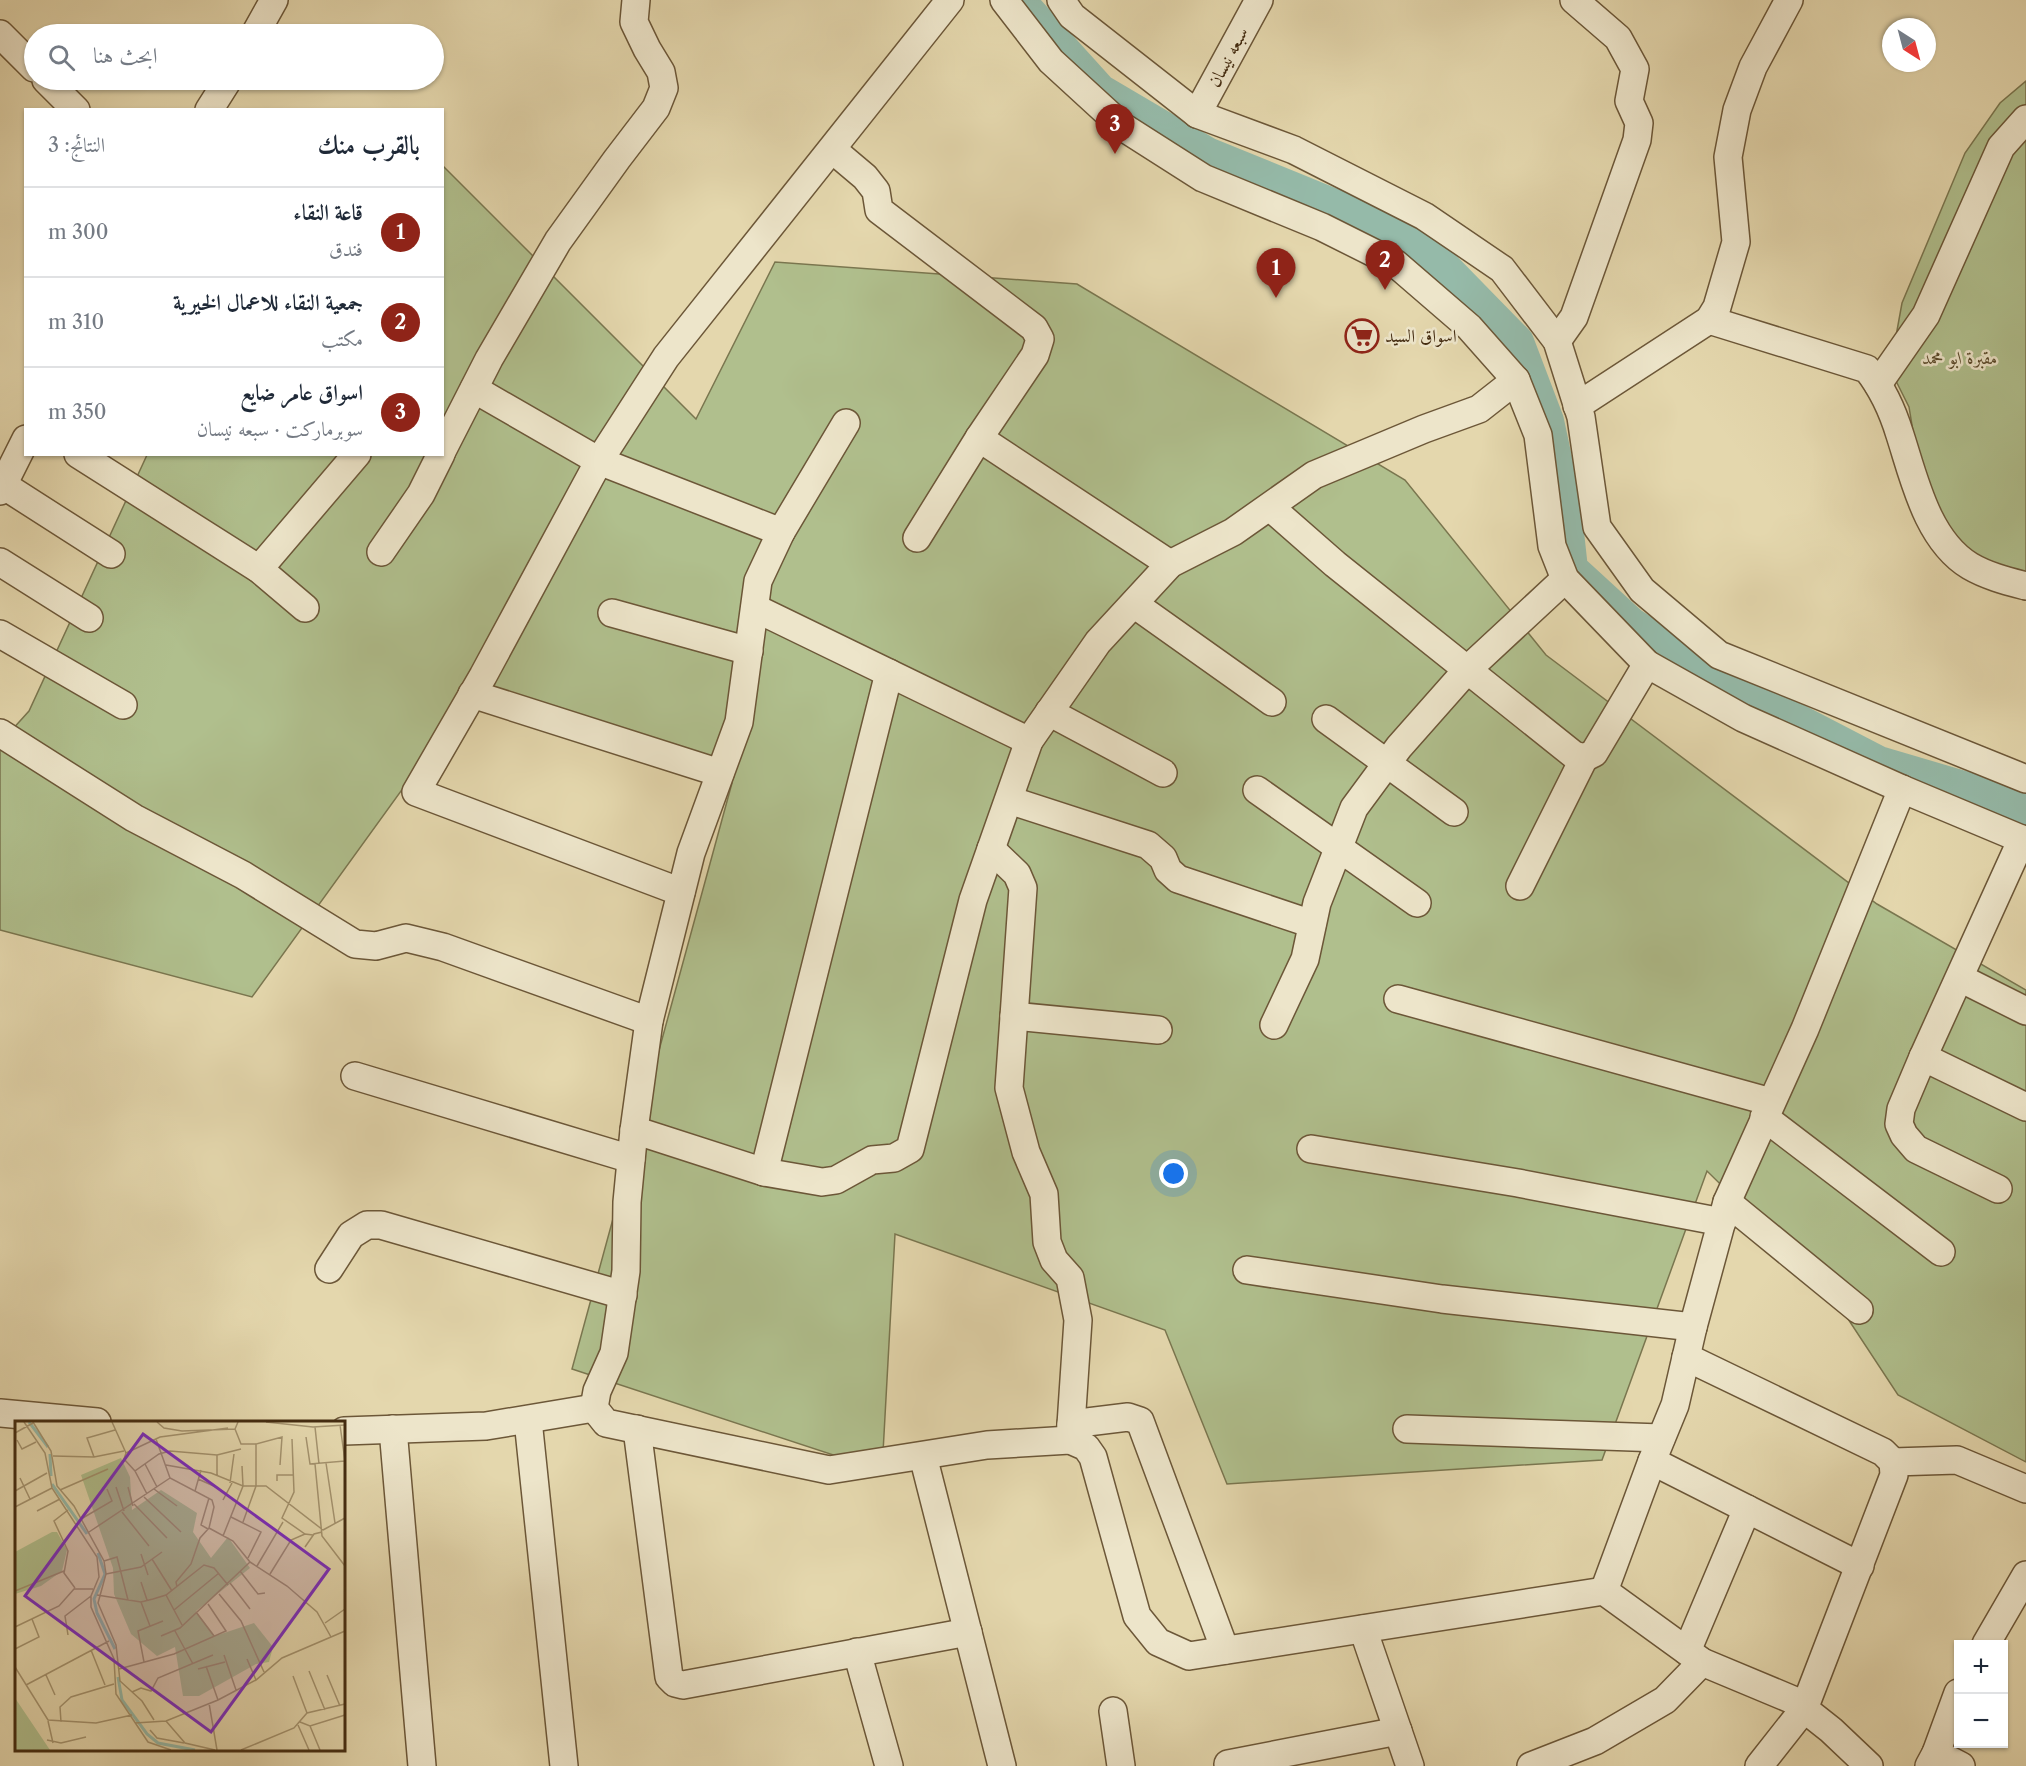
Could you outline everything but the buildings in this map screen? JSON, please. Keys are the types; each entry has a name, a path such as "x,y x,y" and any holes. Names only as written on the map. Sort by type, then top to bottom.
{"street":[{"path":"261,24 274,0"},
{"path":"444,449 489,359 558,241 656,108 663,88 662,72 647,49 634,21 636,0"},
{"path":"681,892 416,792 599,461 666,357 833,150 950,0"},
{"path":"1004,0 1051,61 1123,128 1203,178 1322,226 1396,264 1469,327 1516,380 1538,435 1552,546 1565,579 1647,663 1743,718 1902,789 2024,840 1923,1057 1902,1109 1899,1124 1904,1135 1916,1149 1998,1189"},
{"path":"1061,0 1072,16 1197,114 1294,150 1424,216 1502,268 1557,341 1581,417 1597,527 1642,590 1719,655 2026,779"},
{"name":"سبعه نيسان","path":"1197,114 1259,0"},
{"path":"1557,341 1574,317 1637,140 1639,123 1629,100 1635,69 1618,39 1574,0"},
{"path":"1577,406 1709,320 1717,307 1736,242 1728,157 1737,110 1753,67 1789,0"},
{"path":"0,33 24,58"},
{"path":"56,90 73,108"},
{"path":"210,108 222,90"},
{"path":"1878,384 1926,315 2001,147 2026,119"},
{"path":"833,150 865,177 876,191 879,210 1034,328 1040,339 1035,355 979,438 917,538"},
{"path":"1709,320 1867,369 1878,384 1900,432 1913,480 1928,517 1952,552 1970,566 1997,578 2026,586"},
{"path":"634,1130 764,1172 822,1182 836,1180 872,1160 894,1158 910,1149 973,900 1029,741 1098,642 1170,564 1233,532 1314,475 1424,429 1479,409 1516,380"},
{"path":"474,389 599,461 781,532"},
{"path":"846,423 781,532 758,581 739,722 691,853 650,1021 631,1159 623,1294 614,1353 597,1391 594,1408 606,1423 829,1470 1070,1432 1128,1417 1140,1421 1225,1650"},
{"path":"979,438 1170,564"},
{"path":"24,443 2,488 111,555"},
{"path":"81,456 259,569 305,608"},
{"path":"259,569 355,456"},
{"path":"381,552 421,494 440,456"},
{"path":"1270,507 1335,564 1574,755 1584,758"},
{"path":"0,562 89,618"},
{"path":"1274,1025 1305,959 1317,903 1354,808 1399,747 1468,669 1565,579"},
{"path":"1134,604 1272,702"},
{"path":"754,608 1029,741"},
{"path":"612,613 748,651"},
{"path":"0,634 123,705"},
{"path":"1520,886 1584,758 1594,753 1647,663"},
{"path":"764,1172 889,673"},
{"path":"472,694 720,773"},
{"path":"1049,712 1163,774"},
{"path":"1326,719 1454,812"},
{"path":"0,733 134,818 243,875 355,944 376,946 406,938 443,947 650,1021"},
{"path":"1604,1591 1675,1405 1724,1212 1805,1029 1902,789"},
{"path":"1257,790 1417,903"},
{"path":"1009,800 1148,844 1163,858 1168,870 1178,879 1312,924"},
{"path":"991,849 1017,874 1023,888 1009,1088 1026,1152 1044,1194 1047,1242 1054,1260 1070,1278 1078,1320 1070,1432"},
{"path":"1960,978 2026,1011"},
{"path":"1398,999 1768,1110 1941,1252"},
{"path":"1014,1016 1158,1030"},
{"path":"1923,1057 2026,1107"},
{"path":"355,1076 631,1159"},
{"path":"1311,1149 1518,1183 1724,1212 1859,1310"},
{"path":"329,1269 351,1235 367,1225 381,1225 623,1294"},
{"path":"1247,1270 1442,1299 1693,1327"},
{"path":"1686,1357 1883,1452 1893,1462 1894,1475 1804,1709 1759,1766"},
{"path":"345,1431 486,1426 594,1408"},
{"path":"0,1413 86,1421"},
{"path":"528,1420 564,1766"},
{"path":"393,1429 422,1766"},
{"path":"637,1429 669,1677 675,1683 683,1685 968,1632"},
{"path":"1407,1429 1657,1449 1747,1509 1860,1566"},
{"path":"1070,1432 1086,1447 1093,1458 1137,1616 1158,1642 1189,1656 1604,1591 1694,1656 1793,1700 1831,1730 1869,1766"},
{"path":"922,1456 1002,1766"},
{"path":"1893,1462 1957,1460 2026,1489"},
{"path":"1531,1766 1595,1741 1665,1700 1694,1656 1747,1509"},
{"path":"1988,1640 2026,1575"},
{"path":"1363,1629 1410,1766"},
{"path":"857,1652 889,1766"},
{"path":"1959,1694 1932,1760 1961,1766"},
{"path":"1113,1711 1121,1766"},
{"path":"1228,1764 1398,1731"}],"green space":[{"name":"مقبرة ابو محمد","path":"2026,81 2026,577 1966,551 1924,498 1909,407 1890,369 1902,303 1965,153 2000,103"},
{"path":"444,167 696,419 775,262 1077,284 1405,480 1546,655 1877,904 2026,990 2026,1462 1898,1395 1831,1293 1707,1171 1602,1460 1227,1484 1165,1330 895,1234 882,1471 572,1369 732,783 469,697 252,997 0,930 0,743 29,711 147,456 444,456"}],"waterway":[{"path":"1018,0 1100,91 1207,154 1369,220 1426,249 1517,342 1547,421 1563,496 1571,569 1631,624 1715,678 1879,763 2011,802 2026,809"}],"place":[{"name":"اسواق عامر ضايع","path":"1115,154"},
{"name":"جمعية النقاء للاعمال الخيرية","path":"1385,290"},
{"name":"قاعة النقاء","path":"1276,298"},
{"name":"اسواق السيد","path":"1362,336"}]}
